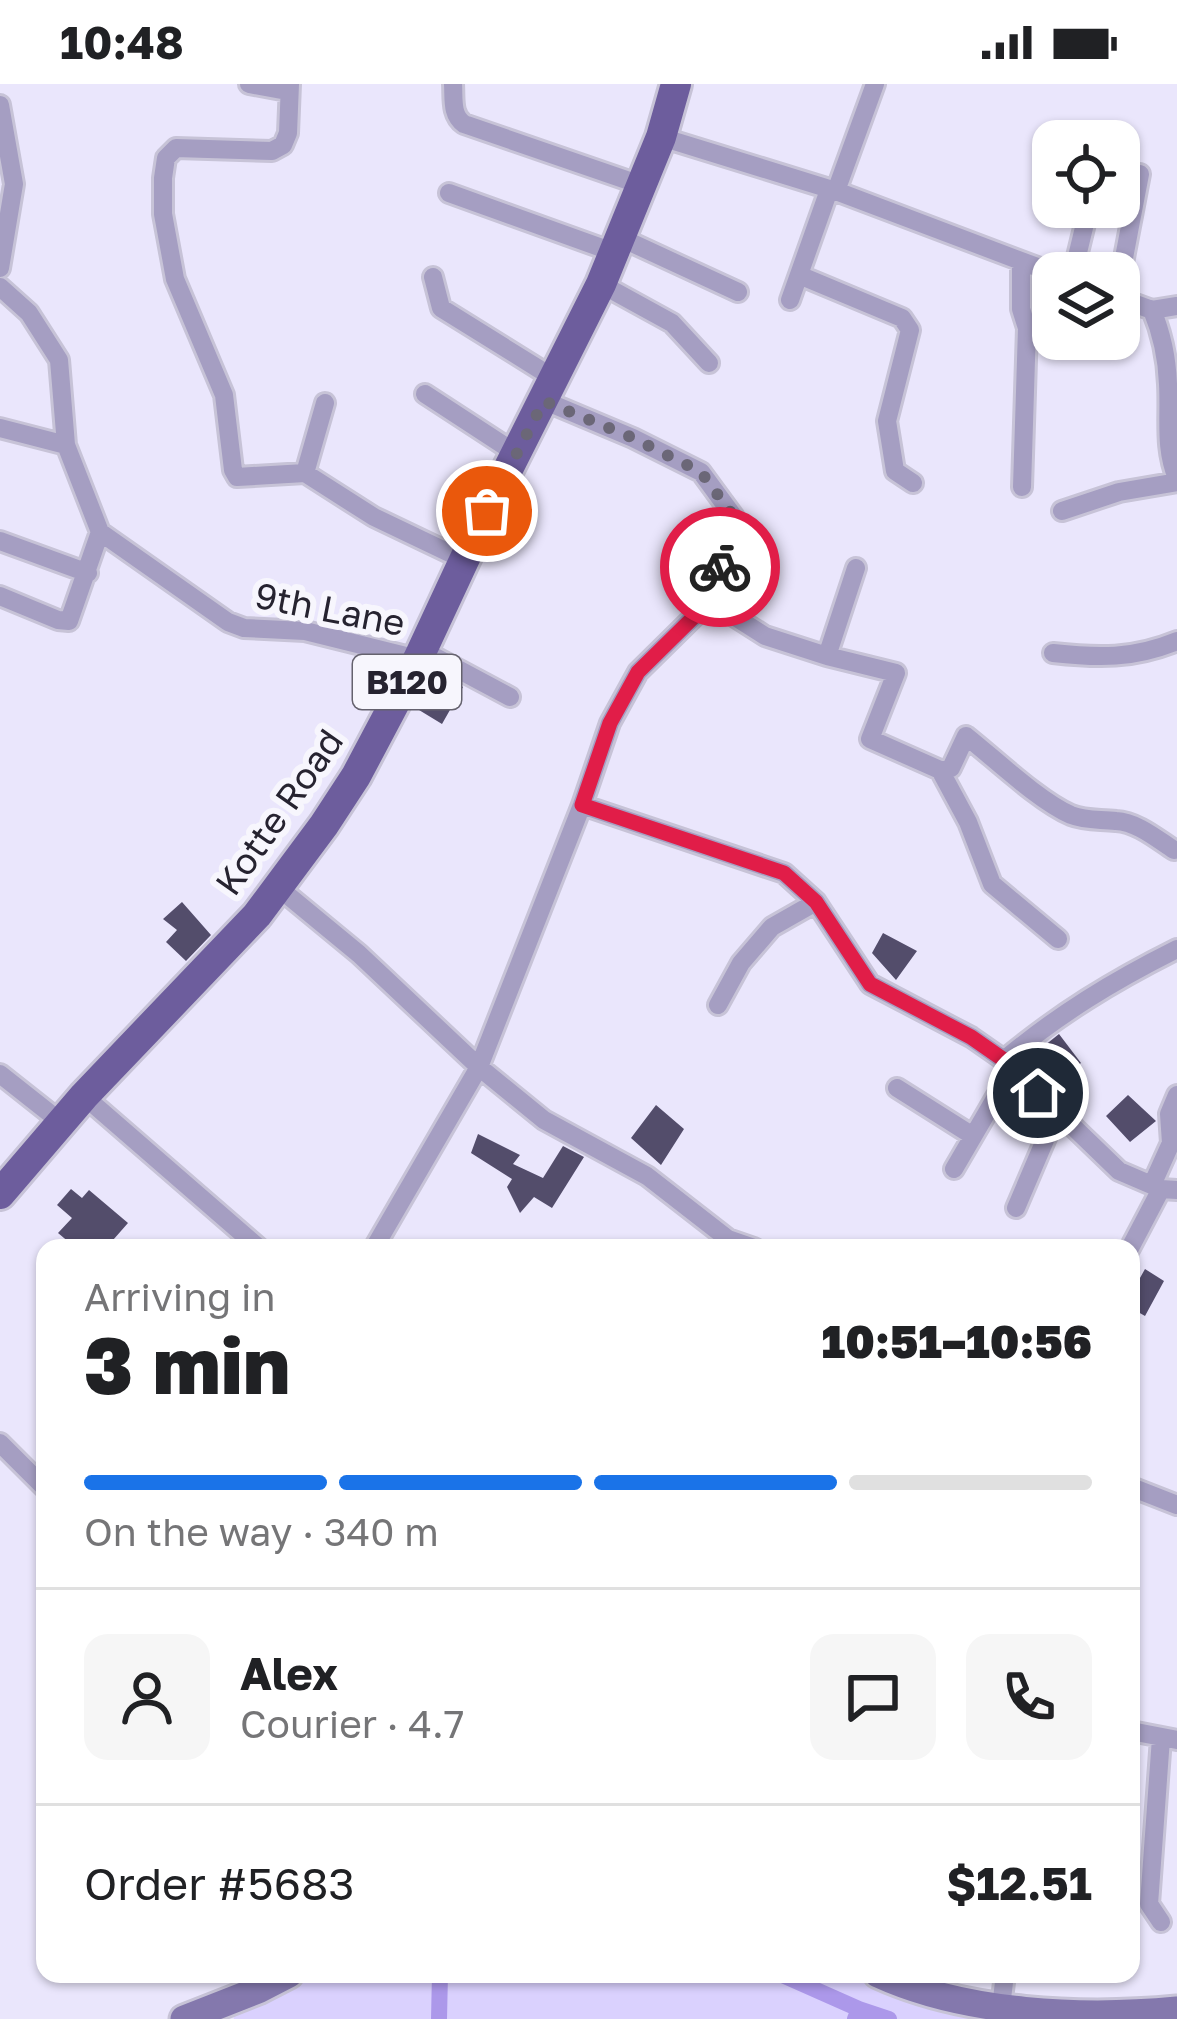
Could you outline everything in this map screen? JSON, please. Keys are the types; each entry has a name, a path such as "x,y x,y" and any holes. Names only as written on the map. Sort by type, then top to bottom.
{"main road":[{"name":"Kotte Road","path":"0,1194 84,1096 234,942 279,888 356,776 601,284 661,137 666,86"}],"street":[{"path":"249,84 288,87 288,133 283,145 272,151 176,148 166,158 164,214 175,279 224,395 233,470 237,477 305,473 374,517 464,560"},
{"path":"453,84 455,112 464,124 641,185"},
{"path":"790,300 875,84"},
{"path":"0,105 14,184 0,268"},
{"path":"661,137 833,191 1032,266"},
{"path":"448,193 616,245 738,292"},
{"path":"1022,262 1021,309 1027,328 1022,487"},
{"path":"800,274 902,318 910,330 887,421 896,471 913,483"},
{"path":"379,1239 479,1067 610,723 638,672 710,601 734,517 701,472 550,390 440,308 433,277"},
{"path":"601,284 672,323 709,363"},
{"path":"0,286 29,313 58,360 66,445 100,532 69,621 2,604"},
{"path":"1140,306 1152,310 1177,306"},
{"path":"1062,511 1177,480 1168,456 1162,332 1152,310"},
{"path":"425,394 517,454"},
{"path":"305,473 325,404"},
{"path":"0,428 66,445"},
{"name":"9th Lane","path":"100,532 229,622 244,628 305,631 420,655 510,697"},
{"path":"0,541 88,573"},
{"path":"827,656 856,568"},
{"path":"710,601 765,636 896,674 870,739 940,770 951,768 966,736 1069,814 1095,822 1132,824 1174,850"},
{"path":"1053,653 1107,658 1157,650 1177,641"},
{"path":"940,770 968,822 992,884 1058,939"},
{"path":"582,805 784,873 816,902 870,984 971,1037 1011,1067 1119,1171 1163,1188"},
{"path":"279,888 544,1120 647,1176 728,1239"},
{"path":"718,1005 741,963 772,927 816,902"},
{"path":"954,1169 1011,1067 1053,1020 1116,980 1177,950"},
{"path":"0,1074 62,1123"},
{"path":"897,1088 973,1136"},
{"path":"1135,1239 1163,1188 1171,1143 1168,1114 1177,1095"},
{"path":"84,1096 249,1239"},
{"path":"1016,1208 1058,1112"},
{"path":"0,1442 36,1479"},
{"path":"1140,1490 1177,1505"},
{"path":"1160,1922 1149,1904 1169,1739"},
{"path":"184,2019 271,1983"},
{"path":"898,1983 1001,2007 1078,2016 1177,2010"},
{"path":"1001,2007 1004,1983"}],"shaded area":[{"path":"270,1983 898,1983 914,1990 1177,2019 234,2019 230,2002"}],"building":[{"path":"438,674 463,687 442,724 419,710"},
{"path":"182,902 211,935 186,961 166,942 177,930 163,919"},
{"path":"883,933 917,951 896,980 872,953"},
{"path":"1059,1034 1081,1063 1061,1078 1034,1054"},
{"path":"1128,1095 1156,1121 1130,1142 1106,1116"},
{"path":"656,1105 684,1129 661,1165 631,1138"},
{"path":"478,1134 520,1155 513,1164 543,1178 563,1146 584,1157 552,1208 534,1197 520,1213 507,1187 512,1179 471,1153"},
{"path":"71,1189 82,1198 89,1190 128,1223 114,1239 65,1239 58,1233 72,1218 57,1205"},
{"path":"1145,1269 1164,1281 1145,1316 1140,1313 1140,1278"}],"waterway":[{"path":"439,2019 440,1983"},
{"path":"800,1983 859,2009 855,2019"},
{"path":"859,2009 889,2019"}],"way so far":[{"path":"487,511 544,401 701,472 734,517 720,567"}],"route":[{"path":"720,567 710,601 638,672 610,723 582,805 784,873 816,902 870,984 971,1037 1038,1093"}]}
